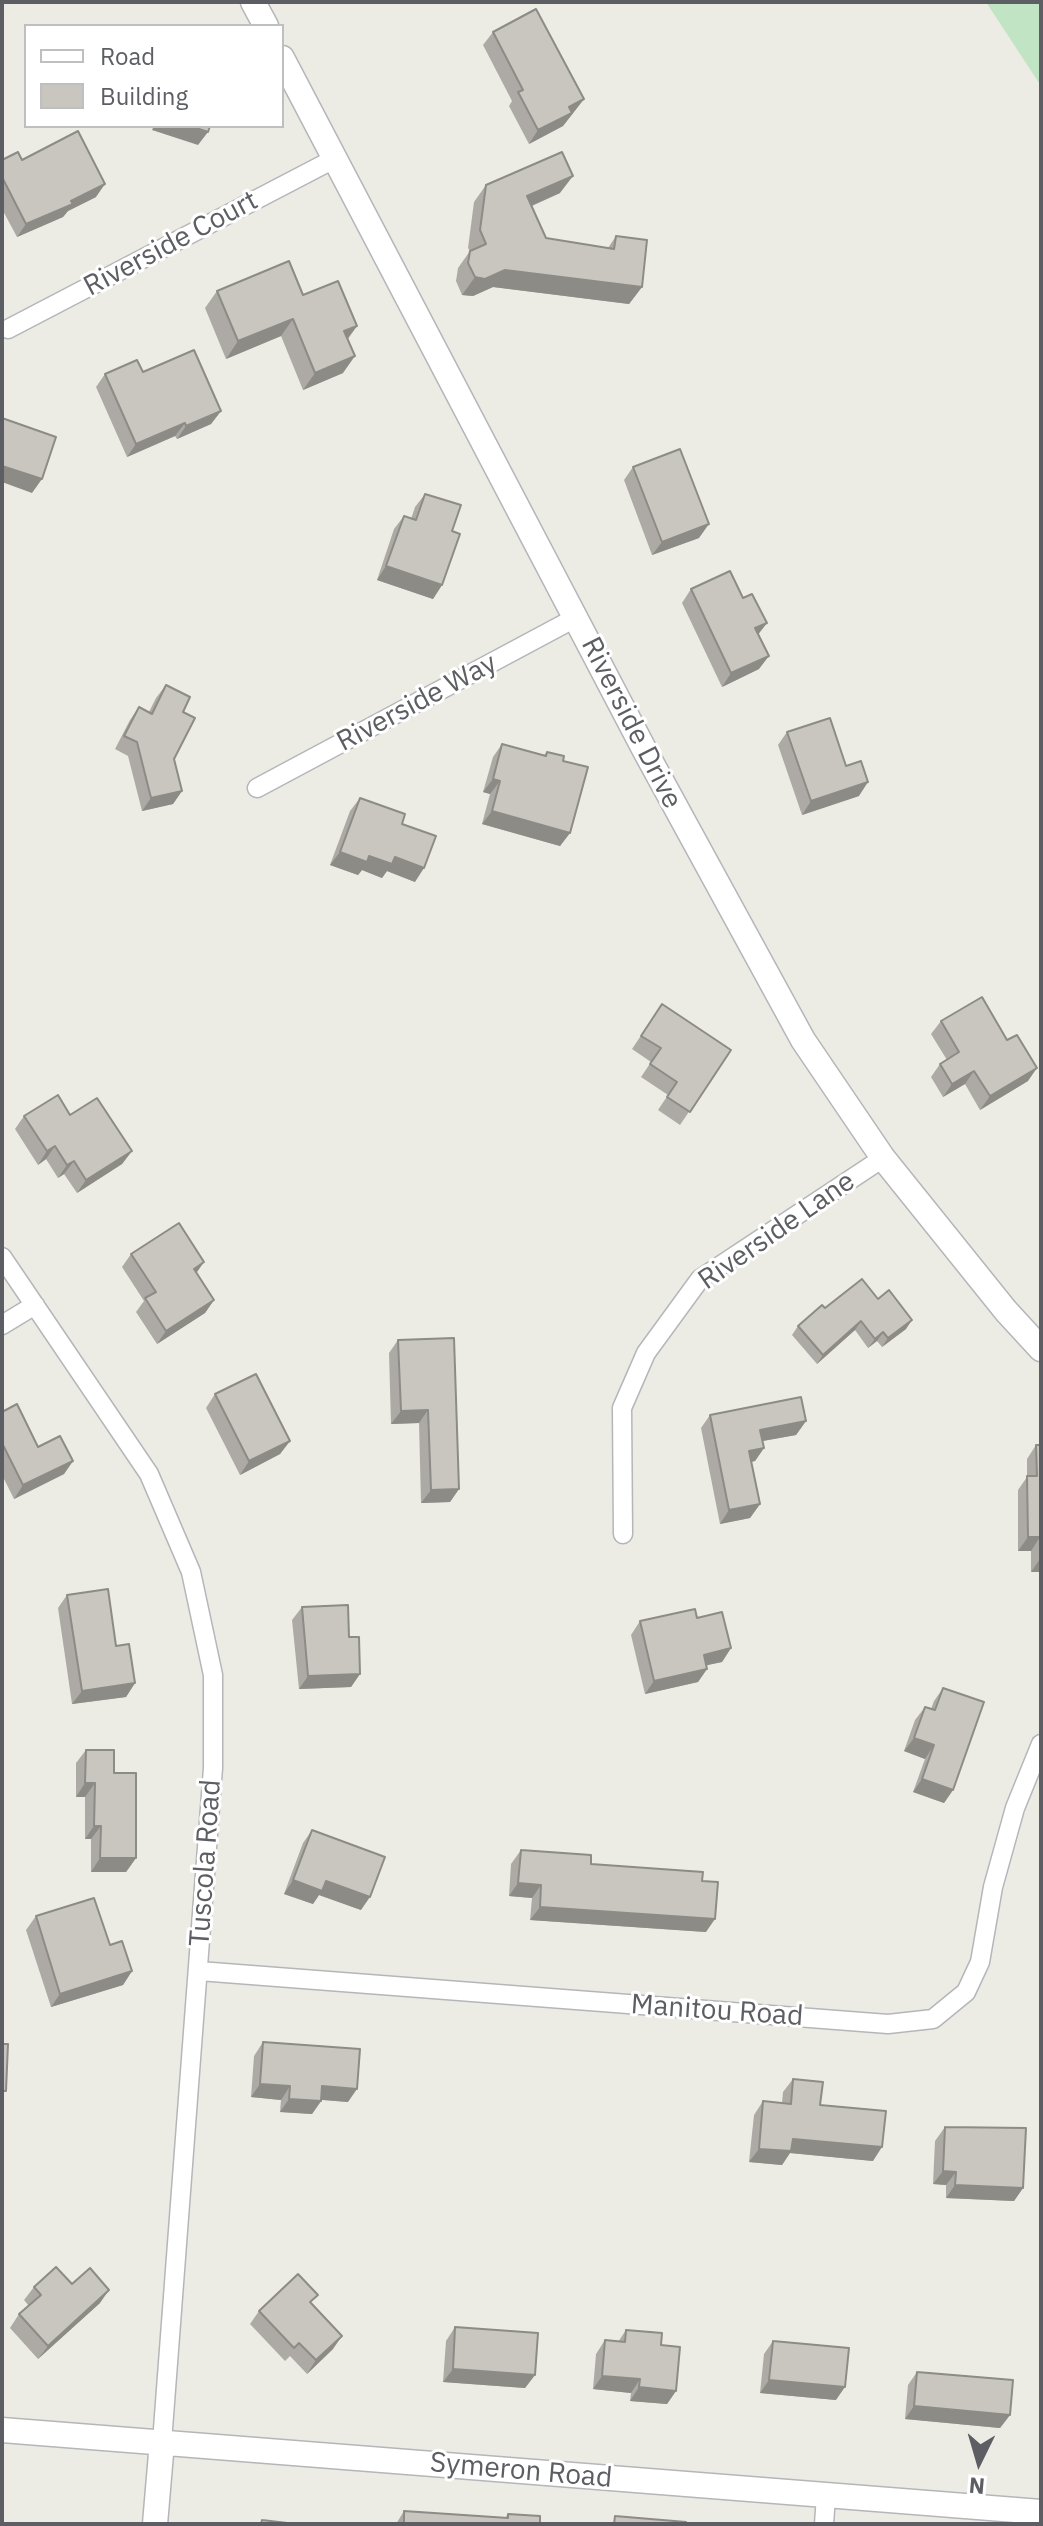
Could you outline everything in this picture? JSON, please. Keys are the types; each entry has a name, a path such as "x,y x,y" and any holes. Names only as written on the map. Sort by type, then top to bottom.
{"street":[{"path":"253,2 265,24"},
{"name":"Riverside Drive","path":"284,62 651,763 803,1040 883,1158 1006,1311 1041,1349"},
{"name":"Riverside Court","path":"8,329 334,159"},
{"name":"Riverside Way","path":"257,788 577,617"},
{"name":"Riverside Lane","path":"623,1534 622,1408 646,1353 700,1279 883,1158"},
{"name":"Tuscola Road","path":"2,1257 149,1474 191,1572 213,1675 213,1768 155,2524"},
{"path":"2,1325 35,1305"},
{"name":"Manitou Road","path":"199,1971 888,2024 933,2019 966,1992 980,1962 993,1887 1015,1808 1041,1744"},
{"name":"Symeron Road","path":"2,2430 1041,2512"},
{"path":"824,2524 826,2496"}],"green space":[{"path":"986,2 1041,2 1041,86"}],"building":[{"path":"536,9 584,99 569,107 572,113 538,130 518,92 523,90 493,32"},
{"path":"78,131 105,184 71,201 73,204 26,224 2,177 2,160 18,152 22,160"},
{"path":"562,152 573,176 527,196 546,238 614,249 616,236 647,240 642,287 505,270 485,279 475,277 468,263 470,251 486,244 480,230 486,185"},
{"path":"289,261 303,295 338,281 357,326 344,331 355,356 315,373 293,319 238,341 217,291"},
{"path":"194,350 221,411 136,444 105,374 137,360 143,372"},
{"path":"2,418 56,437 42,479 2,466"},
{"path":"680,449 709,524 662,542 633,467"},
{"path":"425,494 461,505 452,531 460,534 442,585 386,566 404,516 416,520"},
{"path":"730,571 743,598 752,594 767,623 755,628 769,656 731,673 691,589"},
{"path":"166,685 190,697 183,712 195,718 174,759 182,791 151,798 137,742 124,736 139,707 152,714"},
{"path":"830,718 846,766 861,761 868,782 811,801 787,732"},
{"path":"502,744 546,756 547,752 564,756 563,761 588,767 570,833 492,811 500,781 493,779"},
{"path":"360,798 405,814 402,824 436,836 424,868 395,857 392,864 369,856 367,862 340,852"},
{"path":"982,997 1007,1040 1017,1035 1037,1068 990,1096 974,1071 952,1084 940,1064 959,1052 941,1021"},
{"path":"662,1004 731,1050 690,1112 667,1097 677,1082 650,1064 661,1048 641,1036"},
{"path":"58,1095 70,1115 97,1098 132,1151 86,1180 74,1161 67,1165 55,1146 47,1151 24,1116"},
{"path":"179,1223 204,1262 194,1269 214,1300 166,1331 145,1298 156,1292 131,1254"},
{"path":"862,1279 878,1299 889,1290 912,1320 888,1338 883,1332 875,1339 861,1321 823,1355 798,1326 822,1305 825,1308"},
{"path":"454,1338 459,1489 431,1490 428,1410 401,1411 398,1340"},
{"path":"256,1374 290,1441 249,1461 215,1394"},
{"path":"801,1397 806,1421 760,1430 764,1448 749,1451 760,1504 729,1510 710,1415"},
{"path":"17,1404 38,1447 60,1436 73,1461 23,1485 2,1443 2,1412"},
{"path":"1036,1445 1041,1445 1041,1559 1040,1537 1028,1537 1027,1476 1037,1476"},
{"path":"108,1589 116,1646 129,1644 135,1683 82,1691 67,1595"},
{"path":"348,1605 349,1637 359,1637 360,1674 308,1676 302,1607"},
{"path":"695,1609 697,1618 722,1612 731,1648 704,1655 707,1669 654,1681 640,1621"},
{"path":"943,1688 984,1702 953,1790 922,1779 934,1745 914,1738 925,1707 935,1710"},
{"path":"86,1750 114,1750 114,1773 136,1773 136,1858 100,1858 101,1826 94,1826 95,1783 85,1783"},
{"path":"312,1830 385,1857 370,1897 326,1881 322,1891 293,1880"},
{"path":"521,1850 591,1855 591,1864 703,1872 702,1881 718,1882 715,1919 540,1907 541,1885 518,1883"},
{"path":"94,1898 110,1945 122,1941 132,1971 60,1994 36,1916"},
{"path":"263,2042 360,2049 357,2089 322,2086 321,2101 289,2099 290,2086 260,2084"},
{"path":"2,2044 8,2044 6,2091 2,2091"},
{"path":"793,2079 823,2082 820,2105 886,2111 882,2147 793,2139 791,2151 759,2149 763,2101 791,2104"},
{"path":"945,2127 1026,2128 1023,2188 955,2185 956,2172 943,2171"},
{"path":"56,2267 72,2284 90,2268 109,2290 48,2346 19,2314 41,2295 34,2287"},
{"path":"298,2274 318,2295 310,2302 342,2336 316,2360 299,2343 294,2348 259,2311"},
{"path":"455,2327 538,2333 535,2375 453,2369"},
{"path":"626,2330 662,2333 661,2345 680,2347 676,2391 639,2387 640,2379 602,2376 605,2340 625,2342"},
{"path":"773,2341 849,2348 845,2387 769,2380"},
{"path":"917,2372 1013,2380 1010,2415 914,2406"},
{"path":"404,2511 508,2518 508,2514 540,2516 540,2524 404,2524"},
{"path":"615,2516 686,2522 686,2524 614,2524"},
{"path":"262,2520 296,2524 261,2524"}]}
